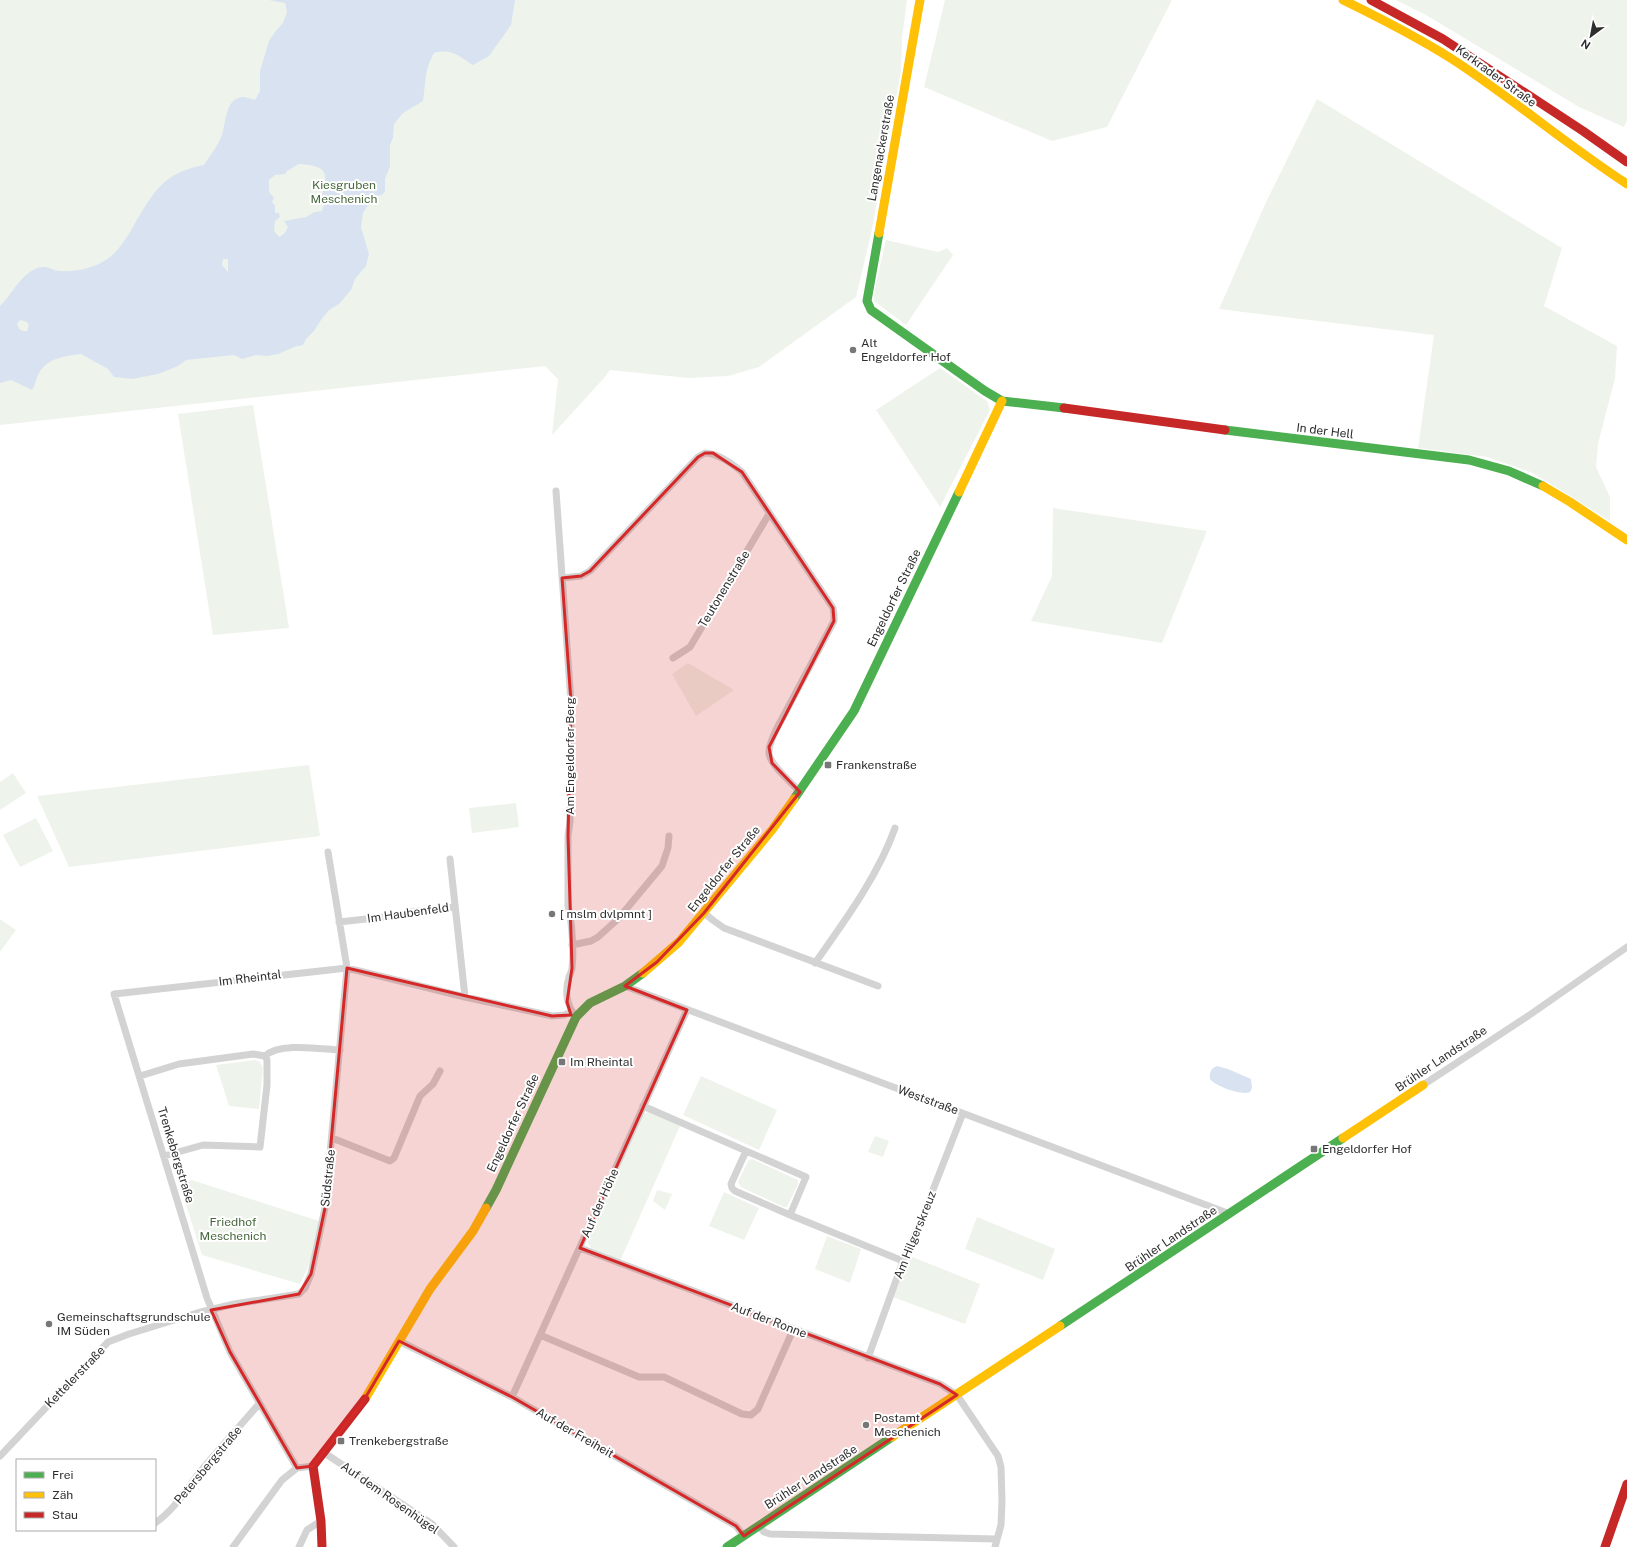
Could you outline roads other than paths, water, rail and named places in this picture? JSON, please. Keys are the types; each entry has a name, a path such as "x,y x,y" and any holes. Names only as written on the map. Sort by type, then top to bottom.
{"main road":[{"name":"Langenackerstraße","path":"920,0 867,301 871,310 985,391 1002,401"},
{"name":"Kerkrader Straße","path":"1343,0 1408,33 1449,57 1584,155 1627,184"},
{"name":"Kerkrader Straße","path":"1371,0 1443,40 1583,131 1627,162"},
{"path":"1583,131 1627,151"},
{"name":"Engeldorfer Straße","path":"313,1466 361,1405 430,1289 473,1231 496,1190 574,1014 590,1003 625,986 657,962 679,942 772,830 800,792 854,711 1002,401"},
{"name":"In der Hell","path":"1002,401 1030,403 1356,447 1421,454 1494,466 1522,476 1542,486 1627,540"},
{"name":"Brühler Landstraße","path":"727,1547 1423,1085"},
{"path":"313,1466 322,1547"},
{"path":"1605,1547 1627,1484"}],"street":[{"path":"562,578 581,576 590,571 698,457 705,452 713,453 733,464 742,472 832,608 834,614 834,621 780,723 769,747 769,754 772,762 800,792"},
{"name":"Am Engeldorfer Berg","path":"556,491 571,702 568,906 571,917 572,968 569,977 567,1002 574,1014"},
{"name":"Teutonenstraße","path":"673,658 690,647 769,514"},
{"path":"816,963 851,913 885,852 895,828"},
{"path":"572,945 591,941 618,920 662,866 668,848 669,836"},
{"path":"328,852 347,968"},
{"name":"Im Haubenfeld","path":"339,922 402,915 410,912 454,907 450,859"},
{"path":"454,907 465,997"},
{"path":"704,913 724,928 878,986"},
{"name":"Brühler Landstraße","path":"1423,1085 1528,1016 1627,947"},
{"name":"Im Rheintal","path":"114,994 347,968 465,997 552,1016 574,1014"},
{"name":"Südstraße","path":"211,1310 234,1304 298,1294 305,1288 315,1263 325,1208 347,968"},
{"name":"Weststraße","path":"625,986 1230,1214"},
{"name":"Trenkebergstraße","path":"114,994 211,1310 230,1352 297,1468"},
{"name":"Auf der Höhe","path":"512,1397 687,1010"},
{"path":"140,1076 179,1064 253,1054 265,1056 274,1050 302,1047 340,1050"},
{"path":"164,1156 203,1145 260,1147 267,1085 267,1060 265,1056"},
{"path":"332,1138 390,1161 394,1158 420,1096 433,1084 440,1071"},
{"path":"643,1106 806,1177 790,1215"},
{"name":"Am Hilgerskreuz","path":"868,1358 903,1262 963,1113"},
{"path":"746,1151 731,1184 734,1191 903,1262"},
{"name":"Auf der Ronne","path":"580,1248 793,1330 940,1384 957,1395"},
{"name":"Kettelerstraße","path":"2,1451 108,1342 129,1334 211,1310"},
{"path":"540,1335 639,1377 664,1377 742,1414 751,1415 758,1410 793,1330"},
{"name":"Auf der Freiheit","path":"399,1341 512,1397 736,1526 744,1536"},
{"path":"957,1395 998,1456 1001,1467 1001,1525 995,1547"},
{"name":"Petersbergstraße","path":"156,1522 171,1509 259,1404"},
{"name":"Auf dem Rosenhügel","path":"323,1452 432,1524 454,1547"},
{"path":"233,1547 282,1480 297,1468 313,1466"},
{"path":"299,1547 307,1530 320,1521"},
{"path":"758,1526 764,1532 770,1534 997,1539"}],"water":[{"path":"269,0 515,0 511,25 489,56 473,65 450,52 434,53 427,71 423,101 403,113 394,124 393,137 390,146 390,166 385,179 385,191 382,195 374,196 363,213 361,227 369,254 366,266 355,279 351,290 339,304 329,310 303,345 278,354 267,356 256,355 242,359 234,355 186,360 178,366 158,374 132,379 114,377 108,369 81,354 51,361 41,369 32,390 11,380 0,383 0,306 23,277 35,269 44,267 57,271 73,271 93,267 105,261 121,246 148,202 161,185 179,173 190,168 204,165 222,135 227,112 233,102 237,98 243,97 255,100 260,91 260,71 269,41 283,23 287,12 285,3","holes":["299,164 317,167 324,172 325,181 321,200 324,204 322,211 315,212 306,217 284,221 288,227 284,234 279,237 274,231 275,221 280,217 279,213 275,213 275,206 272,202 274,198 269,192 269,180 275,175 285,174 287,171","223,259 228,259 228,272 222,265","20,320 27,322 29,325 27,331 21,330 17,324"]},
{"path":"1217,1066 1251,1079 1252,1088 1250,1092 1241,1093 1217,1085 1213,1082 1210,1079 1210,1073 1213,1068"}],"place":[{"name":"Alt Engeldorfer Hof","path":"853,350"},
{"name":"Frankenstraße","path":"828,765"},
{"name":"[ mslm dvlpmnt ]","path":"552,914"},
{"name":"Im Rheintal","path":"562,1062"},
{"name":"Engeldorfer Hof","path":"1314,1149"},
{"name":"Gemeinschaftsgrundschule IM Süden","path":"49,1324"},
{"name":"Postamt Meschenich","path":"866,1425"},
{"name":"Trenkebergstraße","path":"341,1441"}],"park label":[{"name":"Kiesgruben Meschenich","path":"344,192"},
{"name":"Friedhof Meschenich","path":"233,1229"}]}
